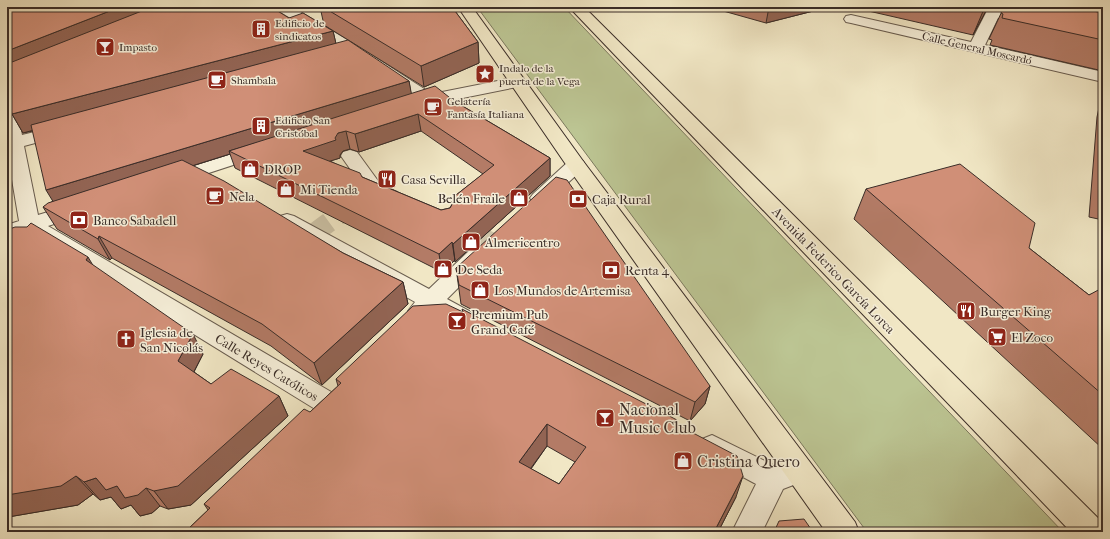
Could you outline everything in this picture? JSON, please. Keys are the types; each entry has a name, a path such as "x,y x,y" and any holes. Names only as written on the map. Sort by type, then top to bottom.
{"main road":[{"path":"464,7 576,165 786,475 844,532"},
{"name":"Avenida Federico García Lorca","path":"576,7 1091,532"}],"street":[{"path":"282,7 354,50 428,99"},
{"path":"976,48 995,10 1045,24"},
{"name":"Calle General Moscardó","path":"851,19 1103,77"},
{"path":"332,56 354,50"},
{"path":"398,108 428,99 517,82"},
{"path":"7,102 30,224"},
{"path":"14,143 75,127"},
{"path":"155,184 279,145"},
{"path":"350,156 374,189 409,205"},
{"path":"525,212 576,165"},
{"path":"191,173 218,186"},
{"path":"7,232 96,203"},
{"path":"266,210 313,234 431,301 480,326"},
{"name":"Calle Reyes Católicos","path":"30,224 332,394 306,418"},
{"path":"402,327 497,237"},
{"path":"696,439 786,475 747,532"}],"green space":[{"path":"477,7 564,7 1063,532 867,532"}],"building":[{"path":"28,7 120,7 7,51 7,13"},
{"path":"152,7 271,7 289,18 303,13 333,31 12,114 7,90 7,64"},
{"path":"323,7 452,7 478,42 421,66"},
{"path":"973,7 985,7 984,9"},
{"path":"1004,7 1072,7 1103,13 1103,40 1002,18 1003,14 1001,13"},
{"path":"348,40 409,81 46,190 31,125"},
{"path":"435,86 454,101 550,158 453,244 452,242 439,254 229,151","holes":["418,114 494,165 451,199 453,203 450,208 441,210 362,177 360,173 303,151 336,140 335,138 338,133 346,131 355,134"]},
{"path":"182,160 224,181 343,253 403,282 314,363 262,324 99,236 98,239 43,207 48,203"},
{"path":"960,164 1035,223 1029,248 1089,295 1102,288 1103,289 1103,395 866,189"},
{"path":"556,177 567,180 710,386 695,402 459,285 456,268"},
{"path":"31,223 88,257 86,260 193,334 178,361 211,384 231,369 279,396 178,486 154,491 146,488 138,495 125,498 117,486 106,490 96,478 84,482 76,476 61,486 7,495 7,230 15,227 27,227"},
{"path":"446,304 463,312 462,309 677,420 674,423 737,456 743,476 714,532 185,532 210,508 204,504 304,409 310,412 341,383 336,379 413,306","holes":["547,424 586,447 559,484 519,462"]},
{"path":"804,519 813,532 774,532 779,521"}],"tunnel":[{"path":"313,234 359,200"},
{"path":"454,225 491,242"}],"place":[{"name":"Edificio de sindicatos","path":"261,29"},
{"name":"Impasto","path":"105,47"},
{"name":"Indalo de la puerta de la Vega","path":"485,74"},
{"name":"Shambala","path":"217,80"},
{"name":"Gelatería Fantasía Italiana","path":"433,107"},
{"name":"Edificio San Cristóbal","path":"261,126"},
{"name":"DROP","path":"250,169"},
{"name":"Casa Sevilla","path":"387,179"},
{"name":"Mi Tienda","path":"286,189"},
{"name":"Nela","path":"215,196"},
{"name":"Belén Fraile","path":"519,198"},
{"name":"Caja Rural","path":"578,199"},
{"name":"Banco Sabadell","path":"79,220"},
{"name":"Almericentro","path":"471,242"},
{"name":"De Seda","path":"443,269"},
{"name":"Renta 4","path":"611,270"},
{"name":"Los Mundos de Artemisa","path":"480,290"},
{"name":"Burger King","path":"966,311"},
{"name":"Premium Pub Grand Café","path":"457,321"},
{"name":"El Zoco","path":"997,337"},
{"name":"Iglesia de San Nicolás","path":"126,339"},
{"name":"Nacional Music Club","path":"605,418"},
{"name":"Cristina Quero","path":"683,461"}]}
